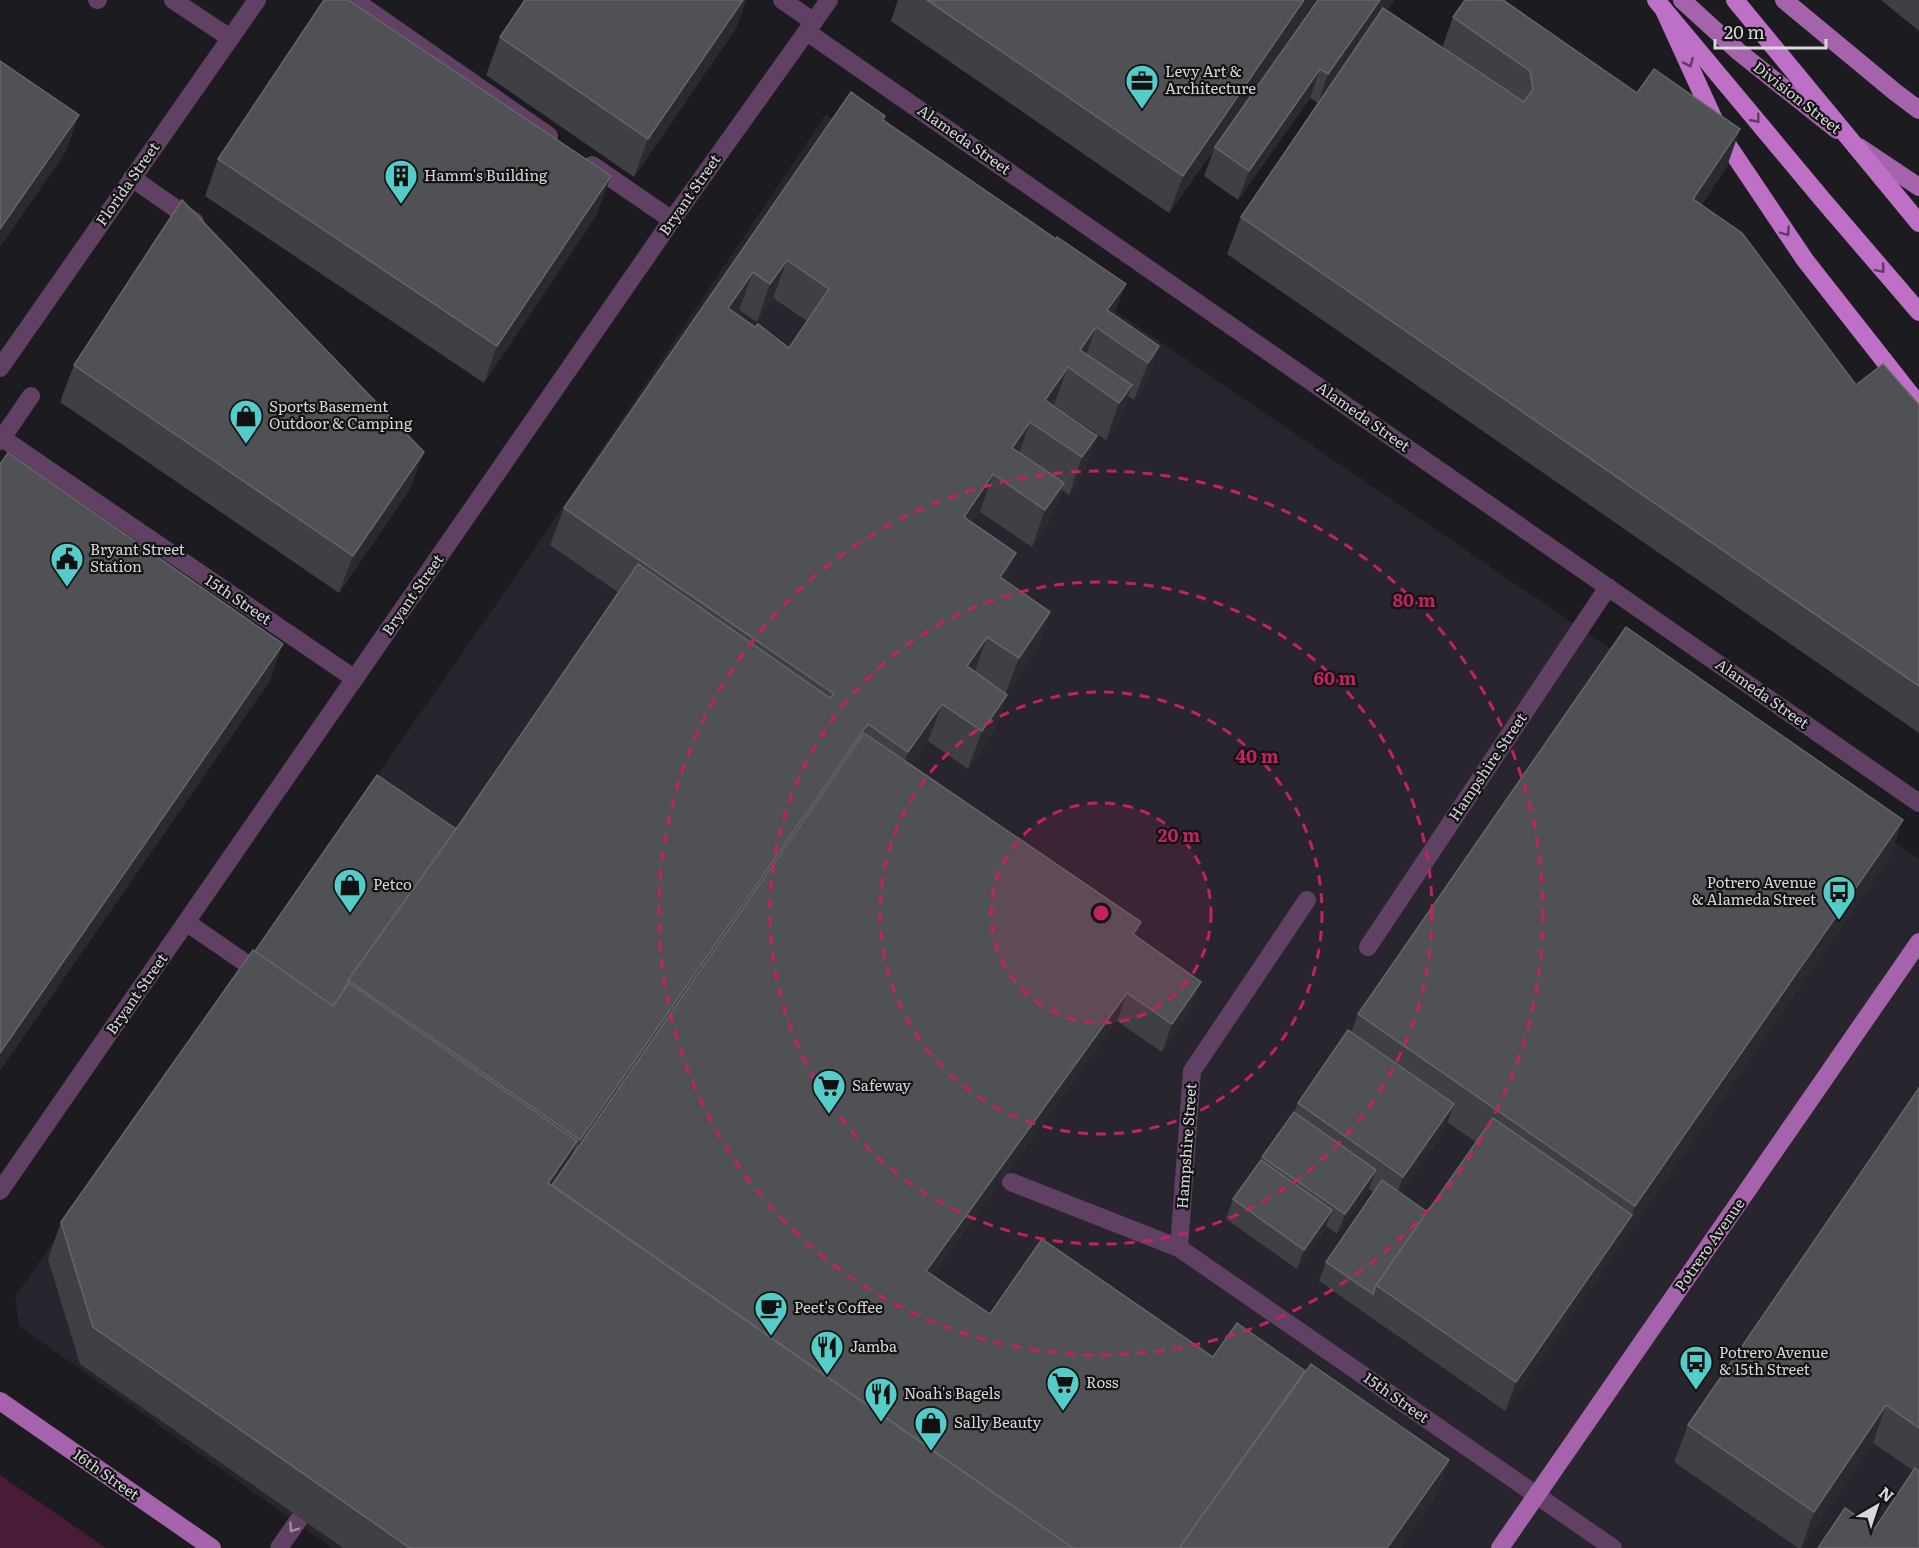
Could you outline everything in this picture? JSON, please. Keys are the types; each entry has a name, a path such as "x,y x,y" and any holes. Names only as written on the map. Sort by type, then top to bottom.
{"highway":[{"path":"1735,0 1919,224"},
{"path":"1660,5 1919,312"},
{"path":"1660,5 1721,135 1805,260 1919,405"}],"main road":[{"name":"Division Street","path":"1682,0 1739,52 1857,145 1919,187"},
{"path":"1784,0 1894,92 1919,110"},
{"name":"Potrero Avenue","path":"1500,1548 1919,942"},
{"name":"16th Street","path":"0,1401 212,1548"}],"street":[{"path":"173,0 230,38"},
{"name":"Florida Street","path":"0,368 257,0"},
{"path":"354,0 672,220"},
{"name":"Alameda Street","path":"782,0 810,27 1919,803"},
{"name":"Bryant Street","path":"0,1191 672,220 829,0"},
{"path":"132,178 213,235"},
{"path":"1,440 31,396"},
{"name":"15th Street","path":"1,440 355,679"},
{"name":"Hampshire Street","path":"1368,947 1608,587"},
{"name":"Hampshire Street","path":"1179,1248 1192,1071 1307,900"},
{"path":"186,922 254,968"},
{"name":"15th Street","path":"1011,1182 1179,1248 1613,1548"},
{"path":"279,1548 324,1483"}],"shaded area":[{"path":"826,114 1919,859 1919,1548 332,1548 19,1326 15,1297 540,541"},
{"path":"0,1475 106,1548 0,1548"}],"building":[{"name":"Hamm's Building","path":"324,0 348,0 611,176 497,346 218,159"},
{"path":"525,0 743,0 648,139 500,37"},
{"path":"927,0 1304,0 1183,176"},
{"path":"1318,0 1380,0 1328,74 1320,69 1249,171 1215,147"},
{"path":"1465,0 1503,0 1637,93 1654,69 1740,129 1693,199 1742,233 1856,385 1883,364 1919,405 1919,686 1241,217 1383,8 1524,102 1533,89 1530,71 1453,17"},
{"path":"0,61 79,115 0,229"},
{"path":"851,92 885,116 883,120 1056,239 1057,237 1126,284 1107,310 1159,346 1148,363 1096,327 1080,350 1132,385 1119,403 1068,367 1045,400 1097,436 1082,457 1030,422 1012,448 1064,483 1045,510 993,474 964,517 1016,553 1000,577 1050,612 1019,658 987,637 967,666 1007,695 982,731 942,704 908,752 868,724 580,1140 348,980 461,822 638,564 830,698 834,694 564,508","holes":["787,260 829,289 789,348 758,324 755,327 728,308 753,272 770,284"]},
{"name":"Sports Basement Outdoor & Camping","path":"182,200 424,452 353,556 74,365"},
{"path":"8,453 283,644 0,1053 0,464"},
{"path":"1626,627 1903,820 1635,1206 1358,1014"},
{"name":"Safeway","path":"864,733 1141,922 1133,934 1201,982 1172,1024 1127,993 926,1271 990,1314 1042,1239 1213,1357 1237,1323 1305,1371 1179,1548 1073,1548 552,1185"},
{"name":"Petco","path":"377,775 456,829 348,980 333,1006 255,951"},
{"path":"253,950 333,1006 349,983 577,1141 548,1183 1073,1548 410,1548 93,1327 61,1222"},
{"path":"1348,1030 1454,1104 1403,1177 1298,1103"},
{"path":"1919,1088 1919,1428 1886,1405 1814,1512 1688,1425"},
{"path":"1294,1112 1376,1170 1345,1214 1262,1157"},
{"path":"1493,1118 1632,1215 1516,1382 1376,1285"},
{"path":"1261,1160 1332,1210 1304,1250 1233,1199"},
{"path":"1382,1180 1427,1212 1376,1285 1373,1294 1326,1262"},
{"path":"1311,1364 1449,1460 1387,1548 1179,1548"},
{"path":"1915,1468 1919,1471 1919,1548 1818,1548 1845,1508 1875,1528"}],"place":[{"name":"Levy Art & Architecture","path":"1142,110"},
{"name":"Hamm's Building","path":"401,205"},
{"name":"Sports Basement Outdoor & Camping","path":"246,445"},
{"name":"Bryant Street Station","path":"67,588"},
{"name":"Petco","path":"350,914"},
{"name":"Potrero Avenue & Alameda Street","path":"1839,921"},
{"name":"Safeway","path":"829,1115"},
{"name":"Peet's Coffee","path":"771,1337"},
{"name":"Jamba","path":"827,1376"},
{"name":"Potrero Avenue & 15th Street","path":"1696,1391"},
{"name":"Ross","path":"1063,1412"},
{"name":"Noah's Bagels","path":"881,1423"},
{"name":"Sally Beauty","path":"931,1452"}]}
